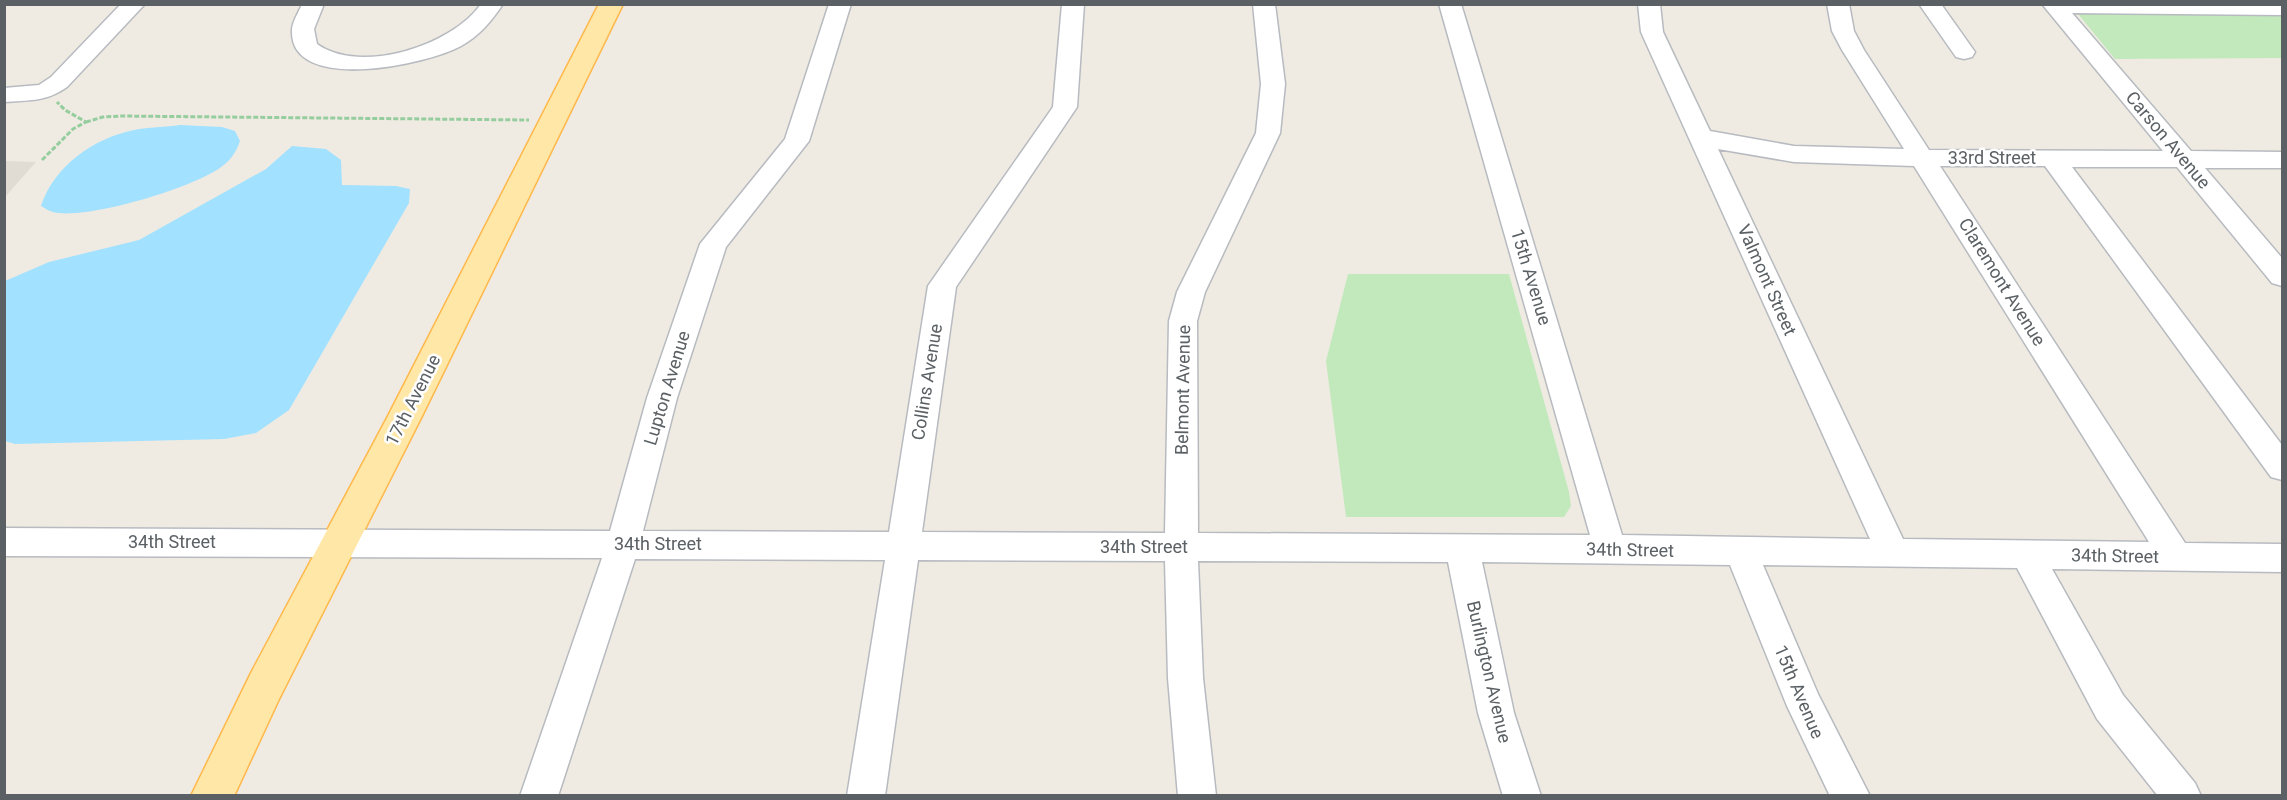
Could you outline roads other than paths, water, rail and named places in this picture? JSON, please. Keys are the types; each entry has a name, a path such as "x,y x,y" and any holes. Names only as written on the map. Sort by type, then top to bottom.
{"main road":[{"name":"17th Avenue","path":"212,795 611,4"}],"street":[{"path":"4,95 45,92 68,74 134,4"},
{"path":"313,4 302,25 302,38 306,48 332,61 361,64 404,60 435,50 472,29 492,4"},
{"name":"Lupton Avenue","path":"539,795 623,544 662,398 713,244 797,141 840,4"},
{"name":"Collins Avenue","path":"866,795 942,286 1065,106 1073,4"},
{"name":"Belmont Avenue","path":"1197,795 1187,695 1181,547 1183,321 1191,292 1268,133 1275,108 1263,4"},
{"name":"15th Avenue","path":"1450,4 1610,549"},
{"name":"Valmont Street","path":"1649,4 1652,32 1893,553"},
{"name":"Claremont Avenue","path":"1838,4 1843,31 2176,556"},
{"path":"1930,4 1964,52"},
{"path":"2054,5 2283,8"},
{"name":"Carson Avenue","path":"2054,5 2283,276"},
{"name":"33rd Street","path":"1703,138 1816,157 2283,160"},
{"path":"2052,158 2283,468"},
{"name":"34th Street","path":"7,545 339,542 1462,548 2283,558"},
{"name":"Burlington Avenue","path":"1462,548 1496,713 1522,795"},
{"name":"15th Avenue","path":"1741,551 1821,745 1851,795"},
{"path":"2027,555 2110,707 2182,795"}],"water":[{"path":"180,125 222,127 235,131 240,141 230,159 212,173 142,200 115,207 69,213 53,212 41,206 55,178 77,156 90,147 134,130"},
{"path":"292,146 326,149 341,160 342,185 396,186 410,189 409,203 289,410 256,433 224,439 15,444 5,441 5,281 49,262 139,240 266,169"}]}
